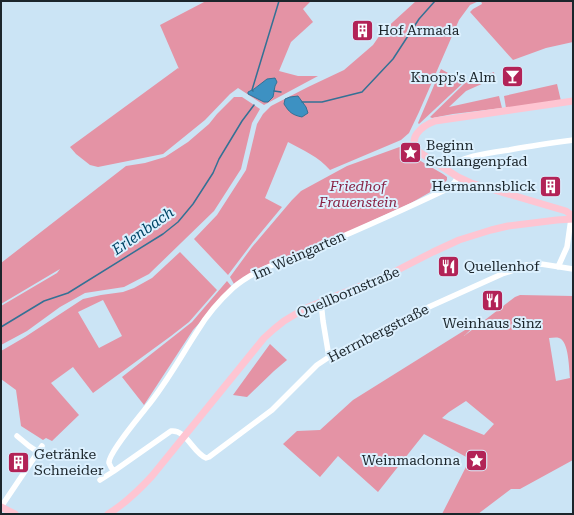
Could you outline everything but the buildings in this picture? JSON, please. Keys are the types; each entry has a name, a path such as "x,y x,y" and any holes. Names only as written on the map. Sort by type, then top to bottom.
{"main road":[{"path":"572,219 570,214 566,211 471,183 458,177 419,152 414,141 420,130 427,124 435,121 573,101"},
{"name":"Quellbornstraße","path":"108,514 144,485 185,437 264,338 294,315 321,302 388,275 446,245 459,240 508,226 572,219"},
{"path":"1,507 16,514"}],"street":[{"path":"445,169 453,163 471,157 573,140"},
{"name":"Im Weingarten","path":"114,471 109,463 112,453 167,380 198,329 234,287 261,270 317,248 445,190 454,183 458,177"},
{"path":"558,267 566,247 572,219"},
{"name":"Herrnbergstraße","path":"185,437 202,456 206,458 209,457 272,410 317,364 387,327 502,274 526,266 540,264 573,269"},
{"path":"321,302 329,357"},
{"path":"100,480 171,431 175,430 180,432 185,437"},
{"path":"17,436 38,452"},
{"path":"1,507 42,446"}],"green space":[{"path":"206,1 311,1 303,9 313,22 291,42 279,71 298,76 318,76 264,105 238,88 230,94 205,120 163,154 98,167 90,165 70,147 178,68 179,69 160,25","holes":["277,82 273,97 268,102 262,101 254,95 251,90 258,86"]},
{"path":"416,1 479,1 470,5 459,20 409,133 401,140 330,170 316,158 288,142 265,198 282,207 228,275 194,239 217,215 246,170 257,124 263,114 271,106 344,70 373,45 382,32"},
{"path":"481,1 573,1 573,42 546,48 513,60 470,12 482,4"},
{"path":"441,69 464,82 419,124 418,123"},
{"path":"494,72 495,78 466,91 449,107 499,96 502,108 432,118 430,117 465,83"},
{"path":"557,84 561,101 506,108 504,96"},
{"path":"234,97 242,97 260,109 252,123 241,169 214,211 149,274 124,287 85,293 60,307 27,331 1,345 1,306 57,273 60,269 1,304 1,263 126,166 145,163 165,157 188,142 209,124"},
{"name":"Friedhof Frauenstein","path":"405,145 408,153 443,174 447,177 447,180 441,186 411,203 234,284 230,277 252,247 301,191 347,166"},
{"path":"180,252 217,290 189,322 93,393 73,367 51,383 79,415 52,441 46,438 43,440 21,426 16,390 1,379 1,351 83,299 123,292 152,278","holes":["103,300 122,336 99,348 78,312"]},
{"path":"227,281 232,287 193,330 144,405 122,377 192,322"},
{"path":"520,295 573,296 573,460 520,489 511,489 478,514 442,514 470,459 424,434 378,492 338,456 320,477 283,444 297,431 320,430 353,400 481,320 464,336 515,297","holes":["549,338 559,338 565,344 568,356 570,378 556,381","466,401 494,424 484,435 442,418"]},
{"path":"270,344 287,360 247,397 233,395"}],"water":[{"path":"275,78 277,82 273,97 268,102 264,102 248,94 248,92 267,79"},
{"path":"298,96 306,107 308,113 302,117 291,113 284,104 285,99"}],"waterway":[{"name":"Erlenbach","path":"253,91 252,90 279,1"},
{"name":"Erlenbach","path":"302,102 322,102 362,92 393,59 419,19 435,1"},
{"name":"Erlenbach","path":"274,91 281,92"},
{"name":"Erlenbach","path":"1,327 44,301 68,293 163,234 178,222 193,204 213,173 219,159 242,121 254,105"}],"place":[{"name":"Hof Armada","path":"362,30"},
{"name":"Knopp's Alm","path":"512,77"},
{"name":"Beginn Schlangenpfad","path":"410,153"},
{"name":"Hermannsblick","path":"551,186"},
{"name":"Quellenhof","path":"449,266"},
{"name":"Weinhaus Sinz","path":"492,301"},
{"name":"Weinmadonna","path":"476,460"},
{"name":"Getränke Schneider","path":"18,462"}]}
